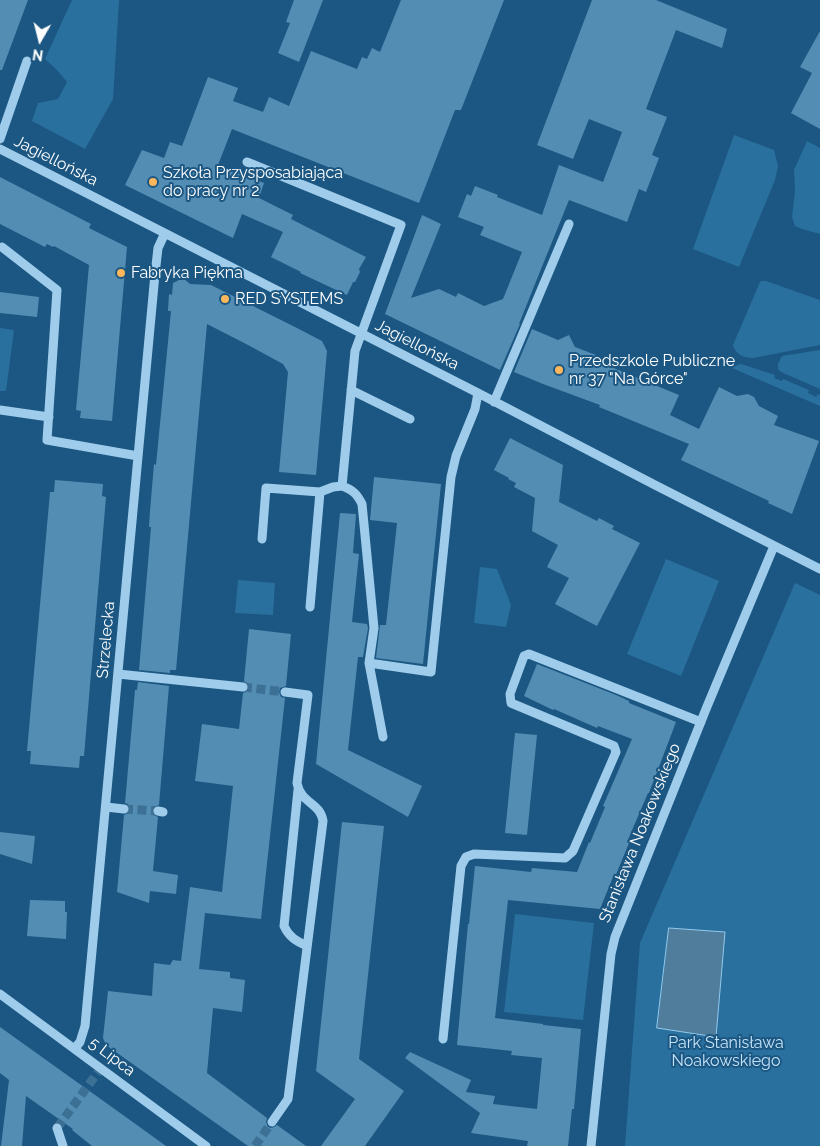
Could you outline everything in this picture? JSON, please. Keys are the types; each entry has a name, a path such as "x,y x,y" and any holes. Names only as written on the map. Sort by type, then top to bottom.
{"street":[{"path":"0,139 27,61"},
{"name":"Jagiellońska","path":"0,149 820,569"},
{"path":"247,162 401,225 355,351 342,486"},
{"path":"494,402 569,224"},
{"name":"Strzelecka","path":"75,1048 80,1042 85,1026 158,253 164,233"},
{"path":"2,247 58,290 47,440 138,456"},
{"path":"351,390 410,419"},
{"path":"369,663 431,672 451,477 456,456 475,409 478,393"},
{"path":"0,410 49,417"},
{"path":"262,539 266,488 320,492 342,486 352,489 358,496 362,504 374,628 369,663 383,737"},
{"path":"310,607 320,492"},
{"name":"Stanisława Noakowskiego","path":"591,1146 614,937 700,722 774,546"},
{"path":"443,1039 461,866 466,857 474,854 565,858 573,851 616,752 614,746 511,703 510,694 524,656 529,654 700,722"},
{"path":"118,674 244,687"},
{"path":"285,692 308,695 297,783 298,790 284,926 292,938 307,946"},
{"path":"272,1122 288,1099 323,821 319,810 302,796 298,790"},
{"path":"106,807 124,808"},
{"name":"5 Lipca","path":"0,994 206,1146"},
{"path":"57,1128 63,1146"}],"green space":[{"path":"72,0 119,0 113,99 85,149 32,121 38,103 58,99 67,82 45,59"},
{"path":"734,135 774,150 778,166 775,180 739,267 693,249"},
{"path":"807,141 820,148 820,234 795,226 792,217 795,190 794,170"},
{"path":"762,281 820,300 820,345 753,358 743,356 736,351 733,345"},
{"path":"0,328 14,330 6,391 0,391"},
{"path":"820,350 820,389 778,369 782,356"},
{"path":"741,364 775,375 774,378 782,381 783,379 809,390 808,393 816,397 818,394 820,395 820,406 732,368"},
{"path":"666,559 719,581 681,676 627,654"},
{"path":"480,567 497,569 511,605 506,627 474,623"},
{"path":"238,580 275,583 273,615 235,613"},
{"name":"Park Stanisława Noakowskiego","path":"795,583 820,595 820,1146 625,1146 640,943"},
{"path":"515,914 594,923 583,1020 504,1012"}],"shaded area":[{"path":"669,928 725,932 716,1037 657,1028"}],"building":[{"path":"0,0 28,0 2,70 0,70"},
{"path":"294,0 323,0 299,62 278,53 290,23 286,22"},
{"path":"401,0 504,0 461,110 455,110 419,203 232,129 218,165 264,183 259,198 293,215 291,219 366,257 347,295 271,257 283,232 242,214 233,238 125,185 142,150 164,158 170,142 182,146 208,77 238,88 233,101 263,112 269,97 289,106 311,51 357,69 362,57 367,59 372,48 380,52"},
{"path":"592,0 656,0 727,29 722,48 676,30 646,109 667,117 652,155 659,158 646,192 639,189 627,222 569,200 500,370 385,314 422,215 441,224 411,298 439,289 456,297 458,293 484,306 503,299 522,252 480,235 484,227 458,217 467,194 471,196 475,186 542,215 559,165 603,182 622,132 589,119 573,159 537,145"},
{"path":"820,31 820,129 791,113 812,73 800,67"},
{"path":"0,177 91,224 89,228 127,247 112,421 80,418 81,411 76,410 89,265 54,246 47,244 45,247 0,224"},
{"path":"183,278 190,284 211,285 297,328 322,341 327,351 316,475 279,472 288,372 283,364 207,324 176,670 170,670 170,673 139,670 151,527 149,527 154,464 156,465 171,311 168,311 169,294 172,295 173,283"},
{"path":"0,292 39,297 37,317 0,313"},
{"path":"532,329 558,340 569,335 575,347 601,357 599,362 679,395 670,415 699,429 719,387 737,396 748,394 754,397 759,406 778,416 774,425 819,441 792,514 768,503 769,501 681,460 689,444 599,407 600,405 514,372"},
{"path":"510,438 563,465 559,502 597,521 599,518 614,526 612,529 640,543 597,626 555,604 569,578 547,567 558,545 532,531 535,498 514,487 516,483 494,470"},
{"path":"374,477 441,484 423,664 376,658 380,625 386,625 397,523 370,520"},
{"path":"55,480 103,484 102,496 106,497 84,756 80,756 79,768 30,764 31,751 27,751 50,492 54,492"},
{"path":"340,513 356,514 353,553 359,554 352,622 367,624 368,628 363,657 358,657 348,750 422,786 408,817 316,764"},
{"path":"249,629 291,634 286,686 280,688 279,692 281,697 285,698 261,919 205,913 199,969 230,972 230,978 245,980 242,1012 213,1008 207,1073 267,1118 268,1127 272,1128 277,1125 306,1146 248,1146 106,1045 103,1038 108,991 152,996 154,963 170,965 173,960 181,961 190,887 222,892 233,786 195,781 202,724 239,729 243,693 249,688 248,684 244,681"},
{"path":"537,664 616,695 629,701 629,703 676,722 649,793 627,842 629,843 600,909 508,900 495,1018 581,1029 574,1109 572,1109 568,1146 527,1146 528,1141 471,1133 480,1113 405,1058 410,1052 471,1080 466,1092 495,1096 493,1104 537,1109 542,1058 511,1055 512,1051 457,1045 475,866 531,872 532,868 577,872 632,739 598,726 597,728 524,696"},
{"path":"138,682 169,686 159,805 152,810 154,815 158,817 153,871 178,875 176,894 150,891 149,903 117,892 124,815 129,813 130,809 128,804 125,803 135,690 137,690"},
{"path":"515,733 537,735 527,835 505,833"},
{"path":"342,822 384,826 359,1059 404,1091 365,1146 321,1146 355,1099 316,1071"},
{"path":"0,832 35,836 32,864 0,854"},
{"path":"30,900 65,901 65,912 67,912 66,939 27,936"},
{"path":"0,1027 166,1146 92,1146 73,1129 26,1096 22,1146 1,1146 9,1080 0,1073"}],"tunnel":[{"path":"243,687 285,692"},
{"path":"124,809 158,811"},
{"path":"57,1128 101,1068"},
{"path":"255,1146 272,1122"}],"place":[{"name":"Szkoła Przysposabiająca do pracy nr 2","path":"153,182"},
{"name":"Fabryka Piękna","path":"121,273"},
{"name":"RED SYSTEMS","path":"225,299"},
{"name":"Przedszkole Publiczne nr 37 \"Na Górce\"","path":"559,370"}]}
